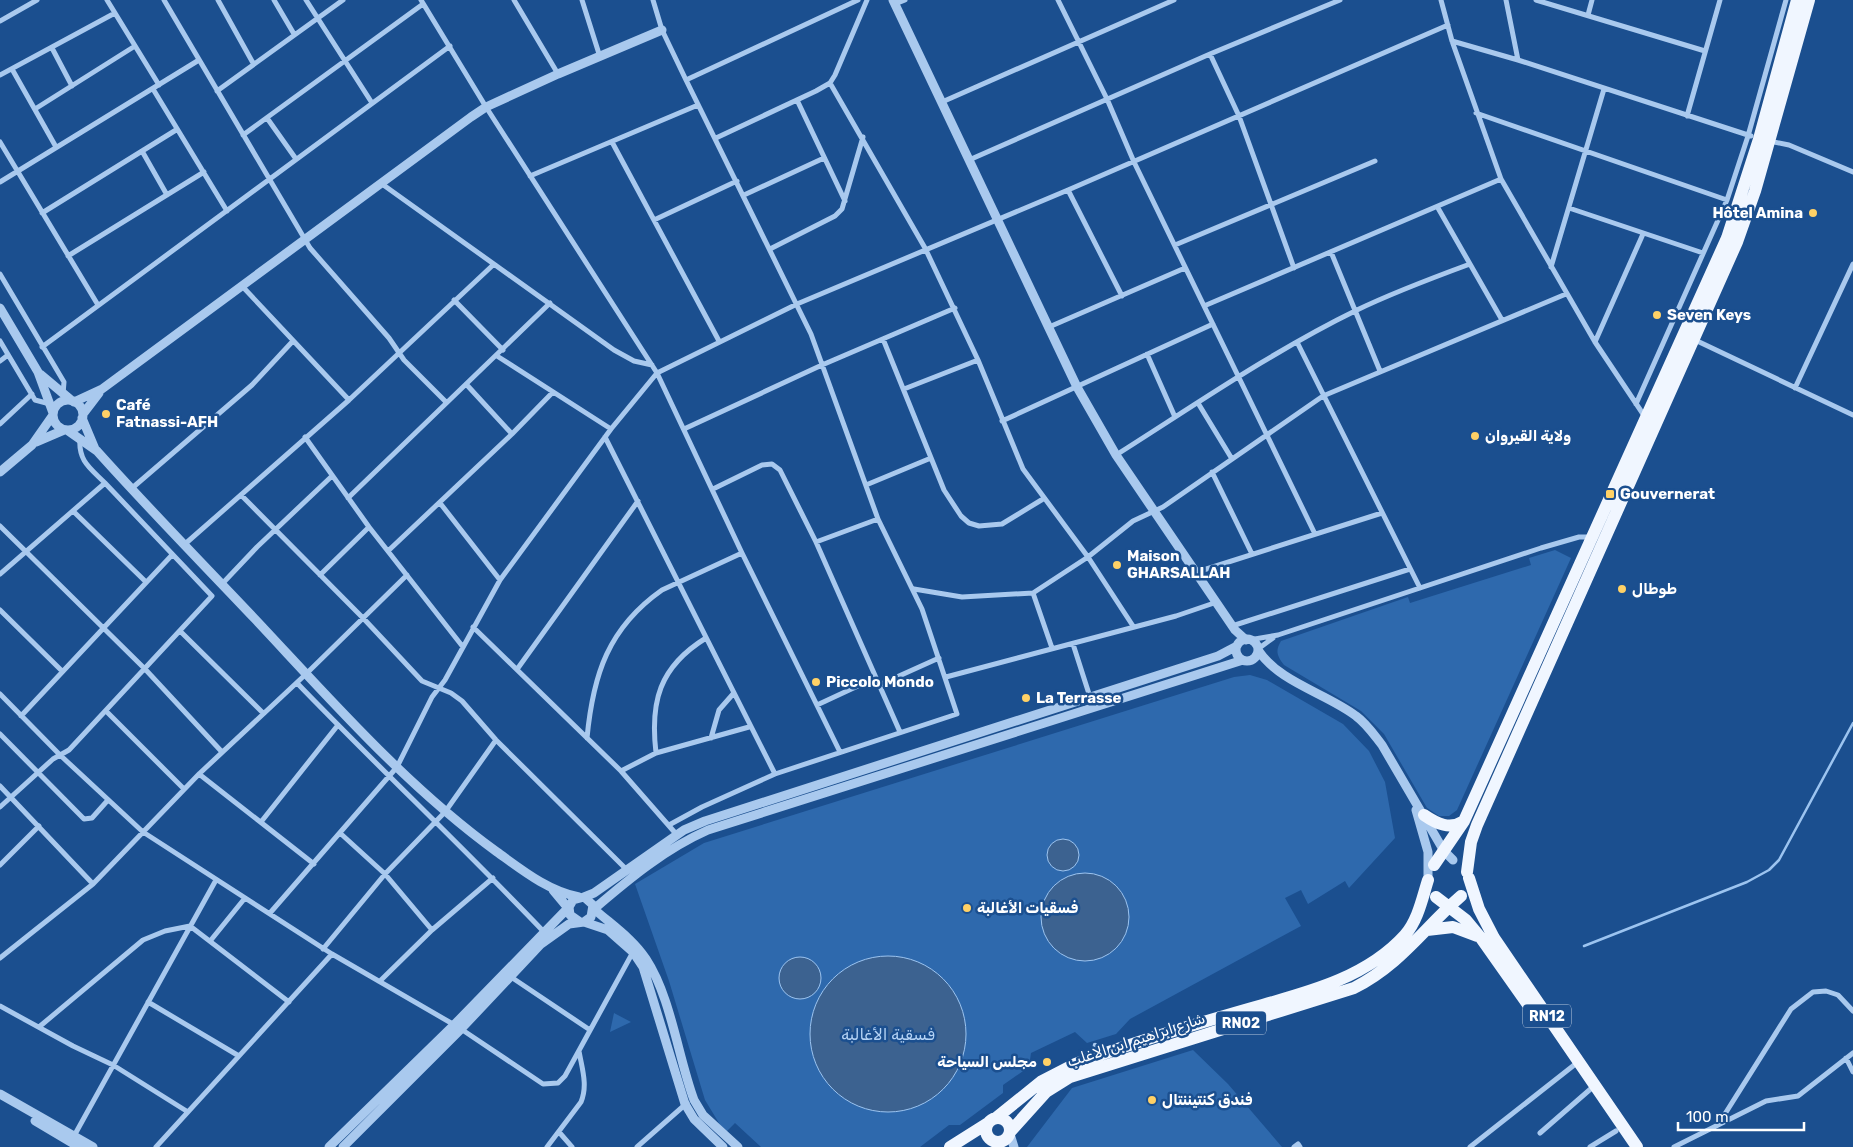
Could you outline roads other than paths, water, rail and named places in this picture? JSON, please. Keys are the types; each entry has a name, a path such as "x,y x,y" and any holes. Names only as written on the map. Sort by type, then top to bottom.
{"main road":[{"path":"1430,874 1448,856 1645,438 1694,340 1737,242 1759,139 1797,0"},
{"path":"1645,438 1646,419 1727,238 1759,139 1809,0"},
{"path":"1436,897 1449,901 1461,896 1466,891 1471,842 1477,825 1598,540"},
{"path":"1424,815 1446,826 1458,825 1464,821"},
{"path":"1448,856 1464,867 1468,875"},
{"name":"RN12","path":"1430,874 1432,892 1466,920 1481,938 1591,1088 1637,1147"},
{"name":"شارع ابراهيم ابن الاغلب","path":"950,1147 964,1136 992,1120 1042,1081 1095,1051 1316,988 1360,970 1382,956 1405,935 1415,921 1430,874"},
{"name":"RN12","path":"1468,875 1479,909 1494,938 1575,1065"},
{"name":"شارع ابراهيم ابن الاغلب","path":"1010,1133 1046,1092 1070,1077 1354,988 1374,977 1400,958 1461,896"},
{"path":"1427,930 1453,927 1481,938"},
{"name":"RN12","path":"1591,1088 1627,1147"},
{"path":"980,1147 996,1143 1004,1140 1010,1133 1007,1121 992,1120 986,1131 996,1143"}],"street":[{"path":"0,21 37,0"},
{"path":"107,0 159,85"},
{"path":"164,0 304,240 398,352 446,402"},
{"path":"218,0 253,63"},
{"path":"274,0 294,34"},
{"path":"306,0 372,103"},
{"path":"217,91 253,63 344,0"},
{"path":"514,0 558,74"},
{"path":"582,0 600,57"},
{"path":"652,0 662,30 797,304 822,365 878,519 914,589 940,658 957,714 775,774 702,807 669,825"},
{"path":"686,80 858,0"},
{"path":"716,138 830,83 867,0"},
{"path":"905,0 894,2 1049,326 1076,387 1116,455 1243,642 1255,643 1270,665 1278,671 1358,717 1382,745 1410,796 1424,815 1448,856"},
{"path":"1058,0 1108,99 1134,162 1174,246 1315,534"},
{"path":"942,102 1174,0"},
{"path":"970,160 1210,54 1340,0"},
{"path":"1441,0 1452,41 1476,113 1501,179 1566,294 1646,419"},
{"path":"1506,0 1518,60"},
{"path":"1536,0 1705,51"},
{"path":"1588,15 1592,0"},
{"path":"1687,116 1720,0"},
{"path":"1636,404 1727,200 1759,139 1786,0"},
{"path":"243,135 422,2 486,107 652,364 840,752"},
{"path":"0,75 115,13"},
{"path":"270,913 397,766 500,580 611,430 657,373 797,304 925,248 1134,162 1448,25"},
{"path":"0,472 32,445 77,427 102,389 486,107 662,30"},
{"path":"1452,41 1518,60 1759,139 1790,145 1853,172"},
{"path":"35,109 135,46"},
{"path":"42,347 450,46"},
{"path":"52,48 72,86"},
{"path":"1210,54 1238,116 1294,268"},
{"path":"0,182 199,60"},
{"path":"12,69 56,147"},
{"path":"830,83 863,137 925,248 955,308 1023,469 1043,499 1088,557 1133,626"},
{"path":"153,89 176,130 227,211"},
{"path":"1551,267 1604,89"},
{"path":"797,100 845,202"},
{"path":"530,176 698,105"},
{"path":"1476,113 1727,200"},
{"path":"266,118 296,159"},
{"path":"42,213 176,130"},
{"path":"770,249 835,216 842,209 863,137"},
{"path":"0,142 98,305"},
{"path":"612,142 719,341"},
{"path":"142,151 167,194"},
{"path":"744,195 824,158"},
{"path":"1174,246 1374,161"},
{"path":"68,256 204,172"},
{"path":"1204,306 1438,208 1501,179"},
{"path":"654,220 737,181"},
{"path":"382,184 614,350 634,361 652,364"},
{"path":"1068,190 1122,296"},
{"path":"1438,208 1502,320"},
{"path":"1569,208 1703,253"},
{"path":"1595,342 1643,234"},
{"path":"1331,252 1380,371"},
{"path":"185,544 348,400 493,264"},
{"path":"1116,455 1238,377 1356,310 1470,264"},
{"path":"1795,388 1853,264"},
{"path":"1049,326 1185,268"},
{"path":"0,274 64,382 69,399"},
{"path":"242,286 292,342 348,400"},
{"path":"914,589 962,597 1033,593 1088,557 1133,521 1155,511 1323,396 1566,294"},
{"path":"454,300 503,350"},
{"path":"348,498 550,304"},
{"path":"0,308 38,372 52,411 54,423 80,438 97,451 306,674 445,812 511,863 552,888 591,901 594,909 625,936 646,959 660,988 689,1102 738,1147"},
{"path":"684,429 822,365 955,308"},
{"path":"1002,422 1213,324"},
{"path":"883,339 953,507 970,523 989,526 1002,524 1043,499"},
{"path":"1694,340 1853,415"},
{"path":"0,341 35,400 52,411"},
{"path":"131,489 252,385 292,342"},
{"path":"1297,342 1420,588"},
{"path":"1146,354 1175,417"},
{"path":"0,361 8,355"},
{"path":"497,356 611,430"},
{"path":"904,389 978,360"},
{"path":"38,372 69,399 79,405 97,451"},
{"path":"466,384 512,434"},
{"path":"32,445 58,404 102,389"},
{"path":"388,551 512,434 553,392"},
{"path":"0,424 32,394"},
{"path":"1198,403 1232,459"},
{"path":"304,437 369,527 463,646"},
{"path":"0,807 38,773 69,750 212,596 86,464 79,452 80,438"},
{"path":"605,438 749,727 775,774"},
{"path":"866,486 931,458"},
{"path":"713,489 762,465 777,466 816,542 900,732"},
{"path":"1212,472 1252,554"},
{"path":"222,584 332,476"},
{"path":"0,574 105,483"},
{"path":"241,495 364,618 422,680 457,697 496,740 626,869"},
{"path":"518,668 638,501"},
{"path":"440,503 500,580"},
{"path":"73,511 146,582"},
{"path":"1197,572 1382,513"},
{"path":"816,542 878,519"},
{"path":"0,526 144,669 222,752"},
{"path":"320,574 369,527"},
{"path":"342,1147 458,1027 568,908 572,900 581,897 626,869 677,834 705,821 1218,656 1243,642 1278,635 1579,537 1598,540"},
{"path":"587,738 594,688 601,664 612,642 625,624 650,598 678,582 742,553"},
{"path":"20,716 172,554"},
{"path":"1233,628 1410,568"},
{"path":"0,958 93,884 198,774 297,683 407,575"},
{"path":"1033,593 1052,648"},
{"path":"946,677 1176,616 1217,602"},
{"path":"0,610 62,671"},
{"path":"473,627 518,668 621,771 677,834 682,843"},
{"path":"180,631 263,713"},
{"path":"329,1147 511,977 541,944 570,924 582,922 591,917 594,909 632,876 682,843 708,830 1245,661 1256,657 1258,650 1278,635"},
{"path":"656,754 653,716 661,686 678,660 706,638"},
{"path":"1243,642 1238,656 1245,661 1278,671"},
{"path":"1074,644 1090,697"},
{"path":"879,685 940,658"},
{"path":"817,705 875,678"},
{"path":"297,683 434,822 493,878 544,932"},
{"path":"0,694 60,755 143,832 323,949 458,1027 543,1084 554,1084 562,1081 633,952"},
{"path":"711,738 719,710 733,694"},
{"path":"106,712 184,789"},
{"path":"261,822 338,725"},
{"path":"621,771 656,754 749,727"},
{"path":"0,734 84,819 92,818 108,800"},
{"path":"323,949 384,874 445,812 496,740"},
{"path":"198,774 314,864"},
{"path":"0,786 93,884"},
{"path":"1410,796 1428,852 1430,874"},
{"path":"0,865 39,826"},
{"path":"340,834 384,874 432,930"},
{"path":"380,981 432,930 493,878"},
{"path":"74,1136 216,880"},
{"path":"552,888 568,908 572,918 608,930 633,952 647,978 694,1118 723,1147"},
{"path":"211,940 245,898"},
{"path":"39,1027 143,940 165,931 190,926 211,940 289,1002"},
{"path":"156,1147 332,954"},
{"path":"511,977 590,1030"},
{"path":"1718,1125 1791,1009 1813,992 1826,991 1838,995 1853,1011"},
{"path":"148,1002 239,1056"},
{"path":"0,1006 73,1046 113,1065 188,1112"},
{"path":"547,1147 581,1102 584,1095 585,1081 579,1051"},
{"path":"1674,1147 1766,1101 1798,1096 1853,1053"},
{"path":"1846,1058 1853,1072"},
{"path":"1470,1147 1575,1065"},
{"path":"1540,1133 1591,1088"},
{"path":"0,1094 93,1147"},
{"path":"0,1101 79,1147"},
{"path":"637,1147 689,1102"},
{"path":"1590,1147 1616,1131"},
{"path":"559,1132 572,1147"},
{"path":"1010,1133 1014,1147"},
{"path":"1294,1147 1298,1144 1300,1147"}],"water":[{"path":"1063,839 1069,840 1074,844 1078,849 1078,861 1074,866 1069,870 1063,871 1057,870 1052,866 1048,861 1047,855 1048,849 1052,844 1057,840"},
{"path":"1076,873 1094,873 1110,880 1122,892 1129,908 1129,926 1122,942 1110,954 1094,961 1076,961 1060,954 1048,942 1041,926 1041,908 1048,892 1060,880"},
{"name":"فسقية الأغالبة","path":"880,956 896,956 911,959 925,965 948,984 957,997 963,1011 966,1034 965,1049 957,1071 938,1094 925,1103 911,1109 896,1112 880,1112 865,1109 851,1103 828,1084 819,1071 813,1057 810,1042 810,1026 813,1011 819,997 838,974 851,965 865,959"},
{"name":"فسقية الأغالبة","path":"796,957 804,957 815,963 821,978 815,993 804,999 796,999 785,993 779,982 779,974 785,963"}],"waterway":[{"path":"1584,946 1747,882 1769,870 1779,860 1853,723"}],"place":[{"name":"Hôtel Amina","path":"1813,213"},
{"name":"Seven Keys","path":"1657,315"},
{"name":"Café Fatnassi-AFH","path":"106,414"},
{"name":"ولاية القيروان","path":"1475,436"},
{"name":"Gouvernerat","path":"1610,494"},
{"name":"Maison GHARSALLAH","path":"1117,565"},
{"name":"طوطال","path":"1622,589"},
{"name":"Piccolo Mondo","path":"816,682"},
{"name":"La Terrasse","path":"1026,698"},
{"name":"فسقيات الأغالبة","path":"967,908"},
{"name":"مجلس السياحة","path":"1047,1062"},
{"name":"فندق كنتيننتال","path":"1152,1100"}]}
